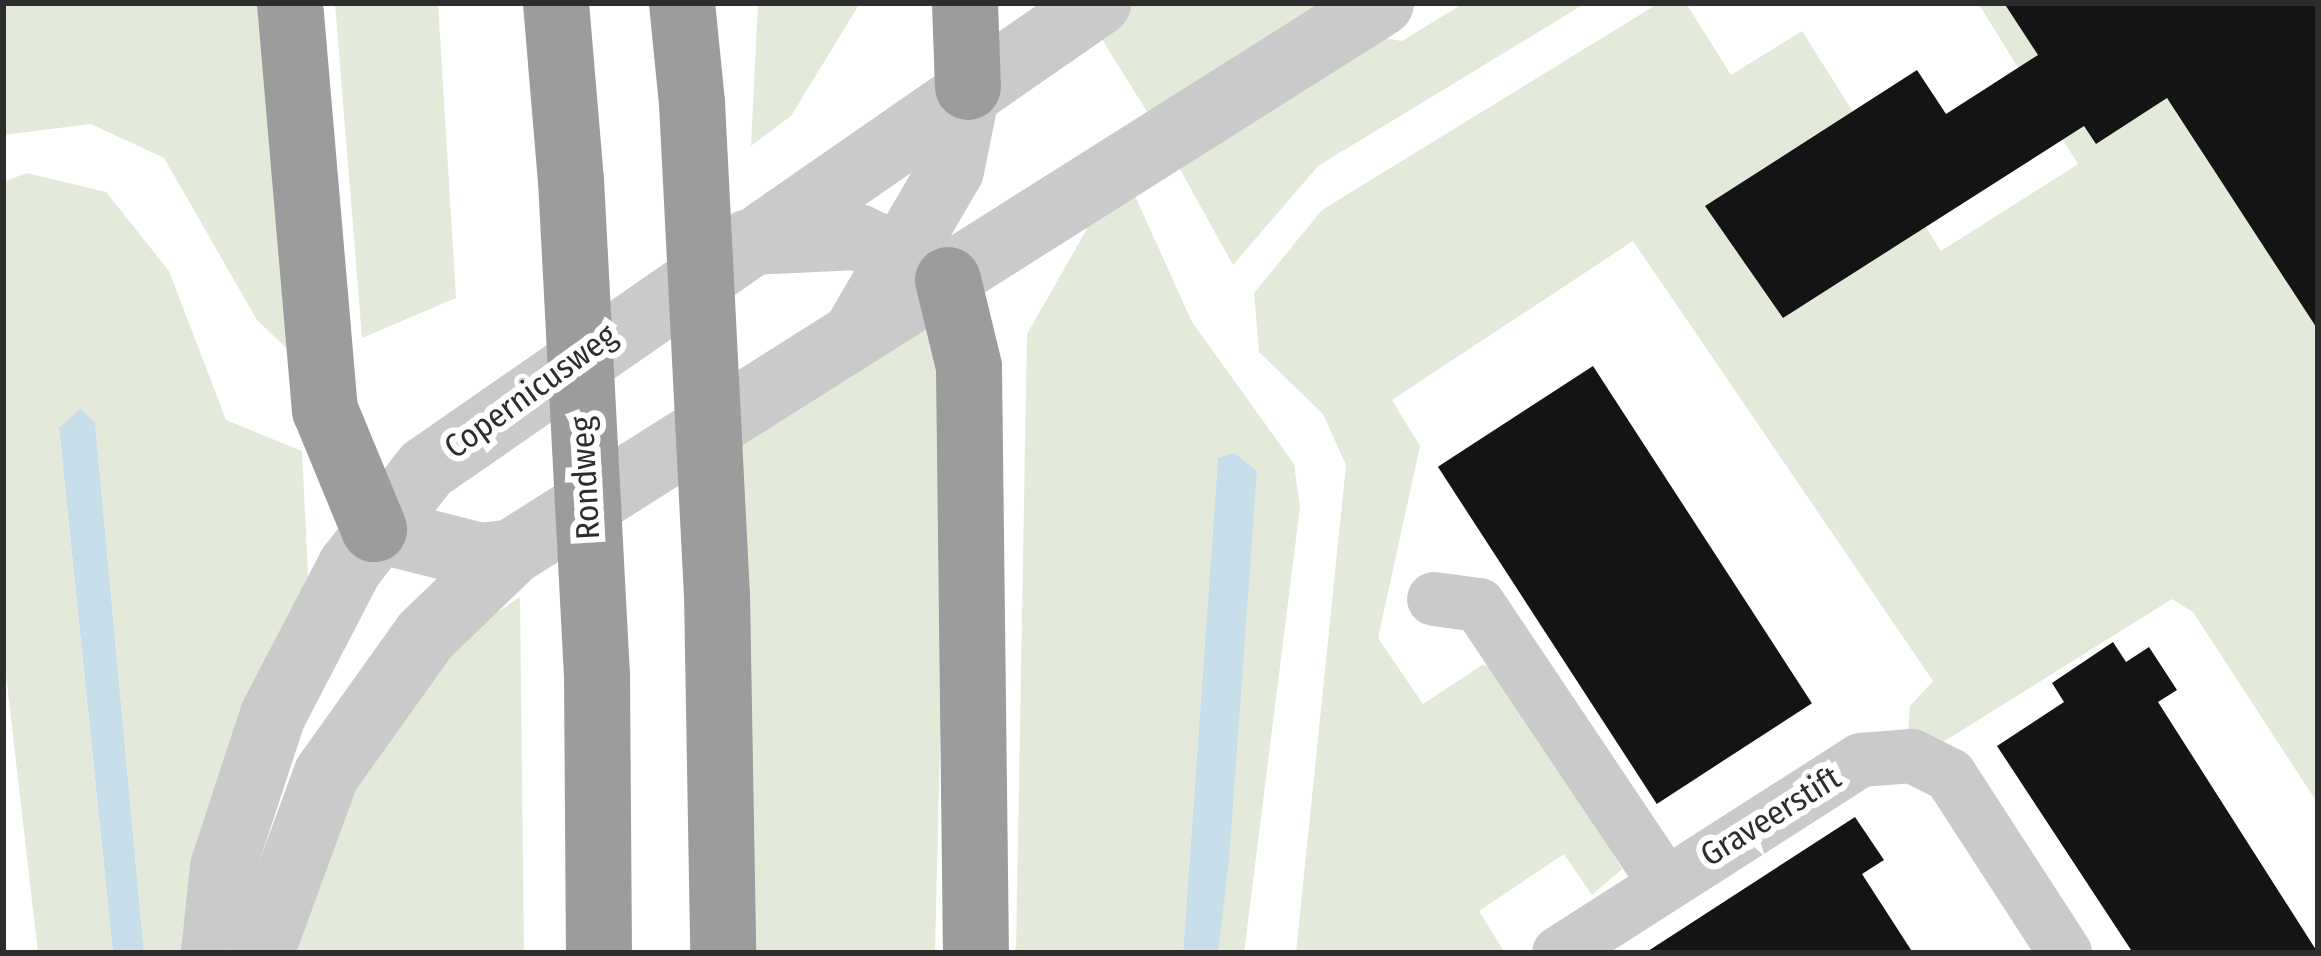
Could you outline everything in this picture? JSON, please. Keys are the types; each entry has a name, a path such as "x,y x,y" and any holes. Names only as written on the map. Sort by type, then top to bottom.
{"highway":[{"path":"290,3 325,410 374,530"},
{"name":"Rondweg","path":"556,3 571,180 597,673 599,953"},
{"path":"682,3 692,103 717,594 723,953"},
{"path":"965,3 968,87"},
{"path":"924,267 969,367 976,953"}],"street":[{"name":"Copernicusweg","path":"214,953 246,787 308,640 374,530 473,429 968,87 1098,3"},
{"path":"261,953 301,827 338,756 425,636 512,553 860,328 924,267 1381,3"},
{"path":"924,267 968,87"},
{"name":"Copernicusweg","path":"746,243 834,234 924,267"},
{"path":"374,530 481,556 512,553"},
{"name":"Graveerstift","path":"1434,599 1479,605 1666,884"},
{"name":"Graveerstift","path":"1559,953 1861,760 1912,756 1950,775 2065,953"}],"green space":[{"path":"3,3 268,3 296,357 257,320 164,158 91,124 3,135"},
{"path":"335,3 438,3 456,298 362,338"},
{"path":"758,3 860,3 791,116 751,146"},
{"path":"1135,3 1336,3 1151,118 1096,30"},
{"path":"1464,3 1586,3 1318,166 1233,265 1176,162 1377,37 1402,41"},
{"path":"1659,3 1686,3 1731,75 1802,31 1941,251 2078,164 1978,3 2004,3 2096,143 2168,97 2318,330 2318,804 2193,612 2172,599 1943,742 1908,730 1910,706 1933,681 1633,241 1392,400 1420,446 1378,638 1423,704 1482,665 1500,668 1622,869 1592,895 1564,854 1479,911 1505,953 1296,953 1346,465 1323,414 1259,352 1254,293 1322,210"},
{"path":"27,173 106,192 169,271 226,420 302,451 309,594 190,953 144,953 95,422 59,429 113,953 38,953 3,649 3,182"},
{"path":"1131,187 1192,322 1294,464 1300,507 1244,953 1218,953 1257,471 1218,459 1183,953 1016,953 1027,334 1092,220"},
{"path":"926,315 949,369 935,953 745,953 737,440"},
{"path":"520,597 524,953 283,953 322,832 457,639"}],"water":[{"path":"80,409 95,422 144,953 113,953 59,428"},
{"path":"1234,453 1257,471 1229,860 1218,953 1183,953 1218,458"}],"building":[{"path":"2004,3 2318,3 2318,330 2167,98 2096,144 2084,126 1783,318 1705,206 1917,70 1946,114 2038,55"},
{"path":"1593,366 1812,703 1657,804 1438,467"},
{"path":"2113,642 2126,662 2149,647 2177,690 2158,702 2318,953 2133,953 1997,746 2064,702 2052,683"},
{"path":"1855,817 1884,860 1862,874 1913,953 1645,953"}]}
